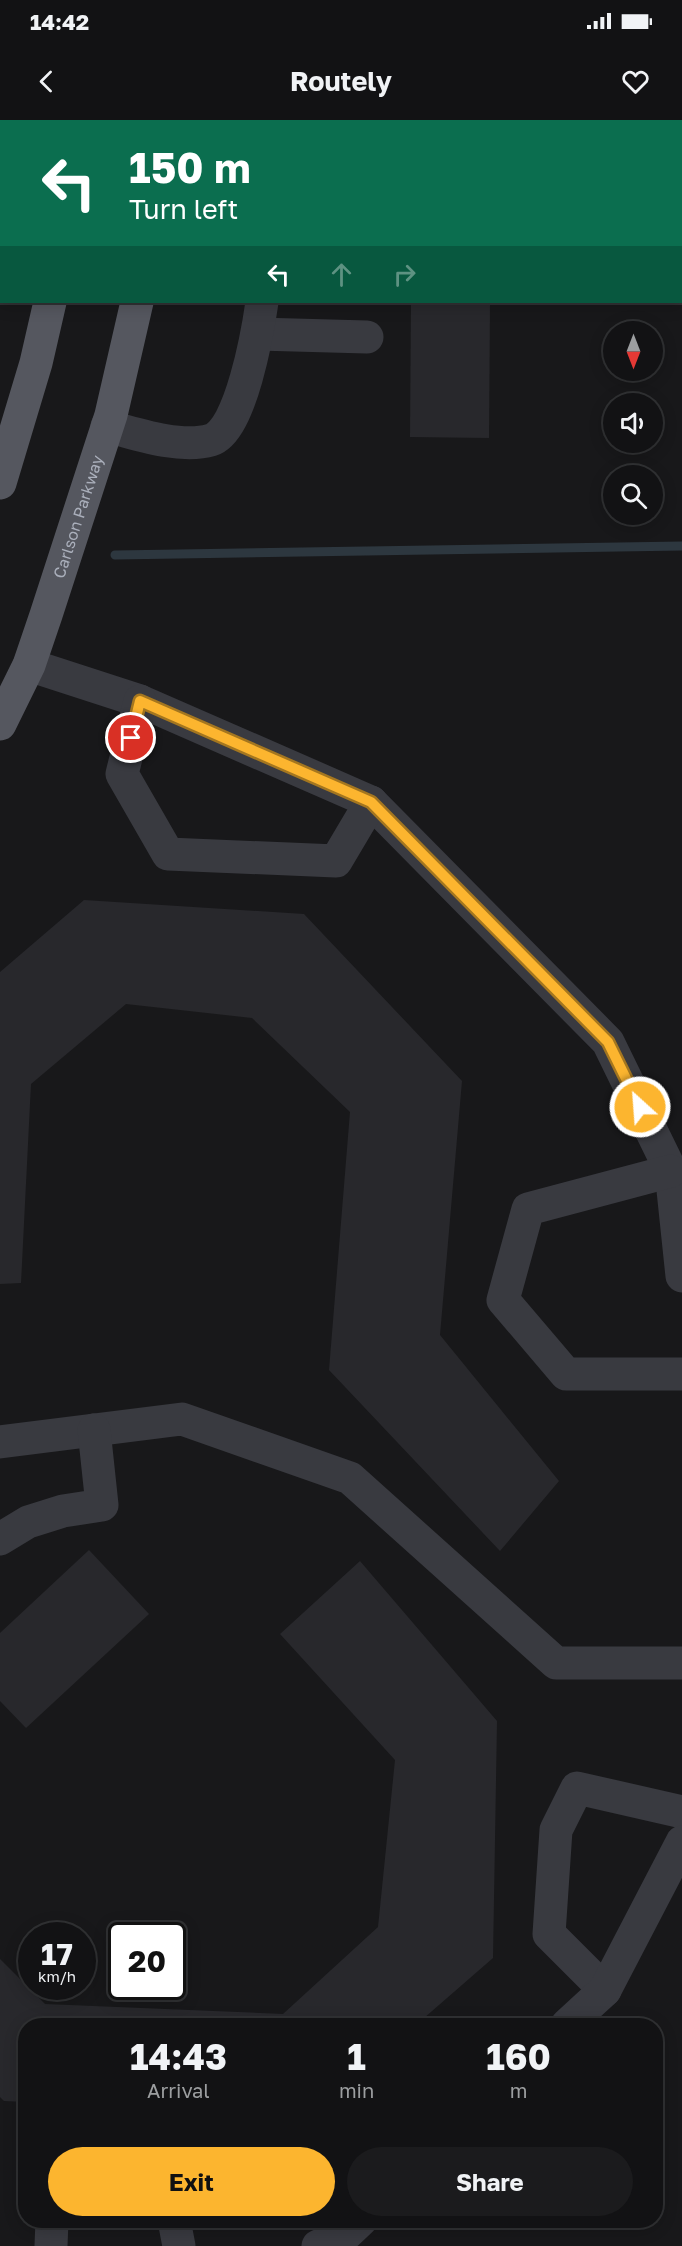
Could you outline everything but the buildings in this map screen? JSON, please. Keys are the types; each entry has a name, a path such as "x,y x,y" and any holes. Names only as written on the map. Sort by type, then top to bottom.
{"main road":[{"path":"0,483 36,363 50,303"},
{"name":"Carlson Parkway","path":"0,724 29,665 107,426 137,303"}],"lane":[{"path":"107,426 155,438 190,442 211,440 223,433 237,407 258,334 262,303"},
{"path":"258,334 367,337"},
{"path":"29,665 140,701 371,802 608,1042 671,1172 682,1276"},
{"path":"140,701 122,774 168,855 336,861 371,802"},
{"path":"671,1172 528,1209 503,1300 566,1374 682,1374"},
{"path":"0,1442 182,1419 350,1478 556,1663 682,1663"},
{"path":"0,1539 28,1522 63,1511 102,1505 94,1430"},
{"path":"605,1990 549,1934 556,1830 577,1788 682,1812"},
{"path":"575,2018 605,1990 682,1842"},
{"path":"51,2246 52,2228"},
{"path":"176,2228 179,2246"},
{"path":"318,2246 343,2237 353,2228"}],"waterway":[{"path":"115,555 682,546"}],"route":[{"path":"131,738 140,701 371,802 608,1042 640,1107"}]}
